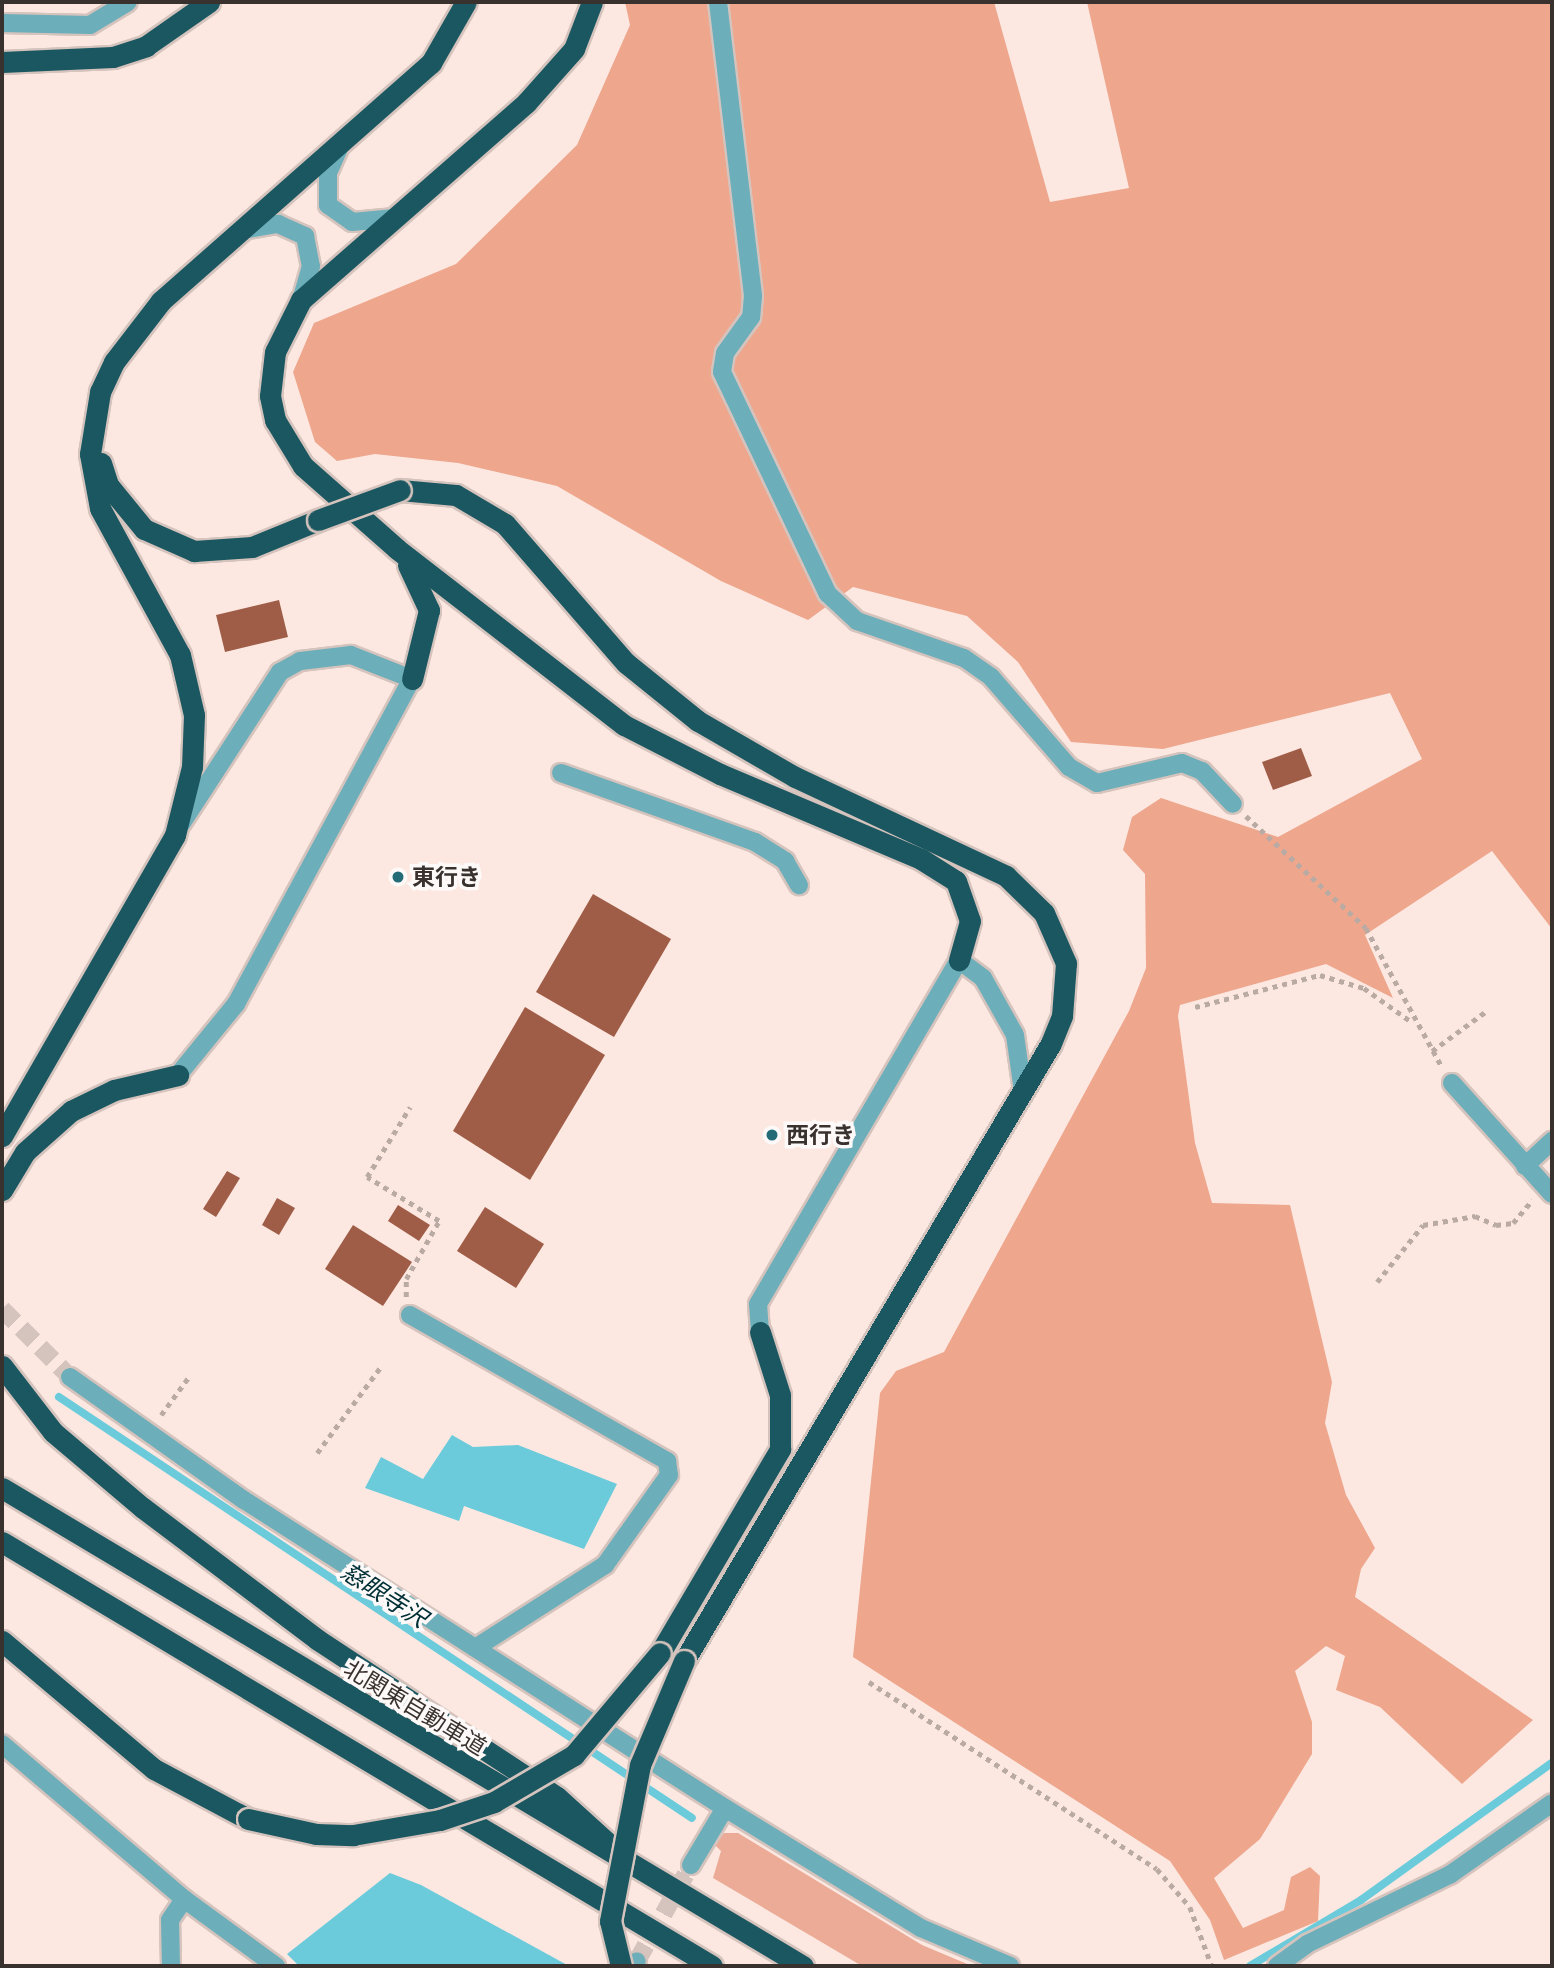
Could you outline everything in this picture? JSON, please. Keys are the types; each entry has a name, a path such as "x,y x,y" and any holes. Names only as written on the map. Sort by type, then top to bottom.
{"highway":[{"path":"2,62 113,57 146,46 209,2"},
{"path":"2,1136 175,835 192,767 187,680 169,631 100,508 90,454 93,420 114,362 134,332 243,230 431,63 466,2"},
{"path":"592,2 574,49 556,72 302,300 275,352 275,420 303,466 397,549 624,725 720,774 921,859 956,881 970,921 959,960"},
{"path":"93,420 108,485 125,511 165,542 220,552 400,490 456,495 505,524 626,663 698,721 795,776 986,866 1027,894 1059,938 1066,989 1050,1045 684,1661 637,1779 610,1922 630,1965"},
{"path":"397,549 423,586 429,610 412,679"},
{"path":"2,1190 25,1152 71,1111 125,1087 178,1075"},
{"path":"2,1641 154,1769 248,1819 316,1834 353,1835 440,1820 494,1802 574,1755 660,1653 780,1449 780,1395 760,1332"},
{"path":"2,1366 82,1459 318,1640 557,1797 647,1878"},
{"name":"北関東自動車道","path":"2,1488 647,1878 803,1966"},
{"path":"2,1542 712,1966"}],"street":[{"path":"2,23 90,24 128,2"},
{"path":"718,2 753,296 751,317 725,353 722,372 828,594 857,621 964,658 991,677 1069,767 1097,783 1182,763 1202,771 1233,804"},
{"path":"340,146 328,173 328,205 352,222 395,218"},
{"path":"243,230 278,224 305,236 311,266 302,300"},
{"path":"175,835 280,672 300,661 351,655 412,679 236,1004 178,1075"},
{"path":"561,773 755,842 785,861 799,885"},
{"path":"760,1332 758,1304 959,960 983,978 1015,1035 1023,1091"},
{"path":"1452,1083 1547,1191"},
{"path":"1525,1166 1552,1141"},
{"path":"410,1315 667,1461 669,1475 605,1565 475,1648"},
{"path":"71,1377 244,1500 725,1808 921,1928 1010,1966"},
{"path":"2,1744 184,1899 276,1966"},
{"path":"1277,1966 1307,1944 1430,1886 1552,1802"},
{"path":"691,1865 725,1808"},
{"path":"171,1966 170,1920 184,1899"}],"path":[{"path":"1233,804 1366,928 1387,958 1408,1014 1452,1083"},
{"path":"1195,1007 1320,975 1364,988 1414,1024"},
{"path":"1432,1051 1485,1012"},
{"path":"410,1107 367,1177 439,1221 406,1279 410,1315"},
{"path":"1377,1282 1423,1225 1475,1216 1496,1225 1513,1223 1547,1191"},
{"path":"317,1453 382,1365"},
{"path":"162,1415 188,1378"},
{"path":"869,1682 1157,1869 1190,1907 1212,1966"}],"shaded area":[{"path":"625,2 994,2 1050,202 1129,188 1087,2 1552,2 1552,929 1492,851 1365,935 1393,998 1326,964 1180,1005 1178,1016 1195,1143 1212,1203 1290,1205 1332,1382 1325,1423 1346,1495 1375,1548 1361,1569 1355,1597 1533,1720 1462,1784 1380,1707 1336,1690 1345,1656 1326,1646 1295,1671 1312,1722 1312,1754 1260,1839 1214,1878 1243,1928 1284,1910 1291,1877 1310,1867 1320,1876 1318,1921 1224,1960 1210,1920 1170,1861 853,1657 880,1393 896,1371 944,1352 1129,1011 1146,968 1145,874 1123,850 1132,817 1161,798 1278,837 1422,759 1390,693 1163,749 1071,742 1018,662 967,616 853,587 808,620 721,581 557,486 458,463 375,454 337,461 315,442 293,372 314,323 456,264 577,145 630,25"},
{"path":"724,1833 738,1833 922,1945 972,1966 862,1966 713,1878 721,1851 715,1845"}],"water":[{"path":"452,1435 473,1447 518,1445 617,1484 584,1549 464,1506 459,1521 365,1488 381,1457 423,1479"},
{"path":"390,1873 421,1885 569,1966 299,1966 287,1954"}],"building":[{"path":"279,600 288,637 225,652 216,615"},
{"path":"1301,748 1312,776 1273,790 1262,762"},
{"path":"593,894 671,939 614,1037 536,992"},
{"path":"525,1007 605,1055 530,1180 453,1131"},
{"path":"227,1171 240,1178 216,1217 203,1209"},
{"path":"277,1198 295,1208 279,1235 262,1225"},
{"path":"398,1205 430,1225 419,1241 388,1221"},
{"path":"485,1207 544,1244 516,1288 457,1251"},
{"path":"353,1225 412,1262 383,1306 325,1269"}],"waterway":[{"name":"慈眼寺沢","path":"59,1397 692,1818"},
{"path":"1250,1966 1361,1900 1552,1763"}],"tunnel":[{"path":"2,1309 70,1377"},
{"path":"637,1961 691,1865"}],"place":[{"name":"東行き","path":"398,877"},
{"name":"西行き","path":"772,1135"}]}
